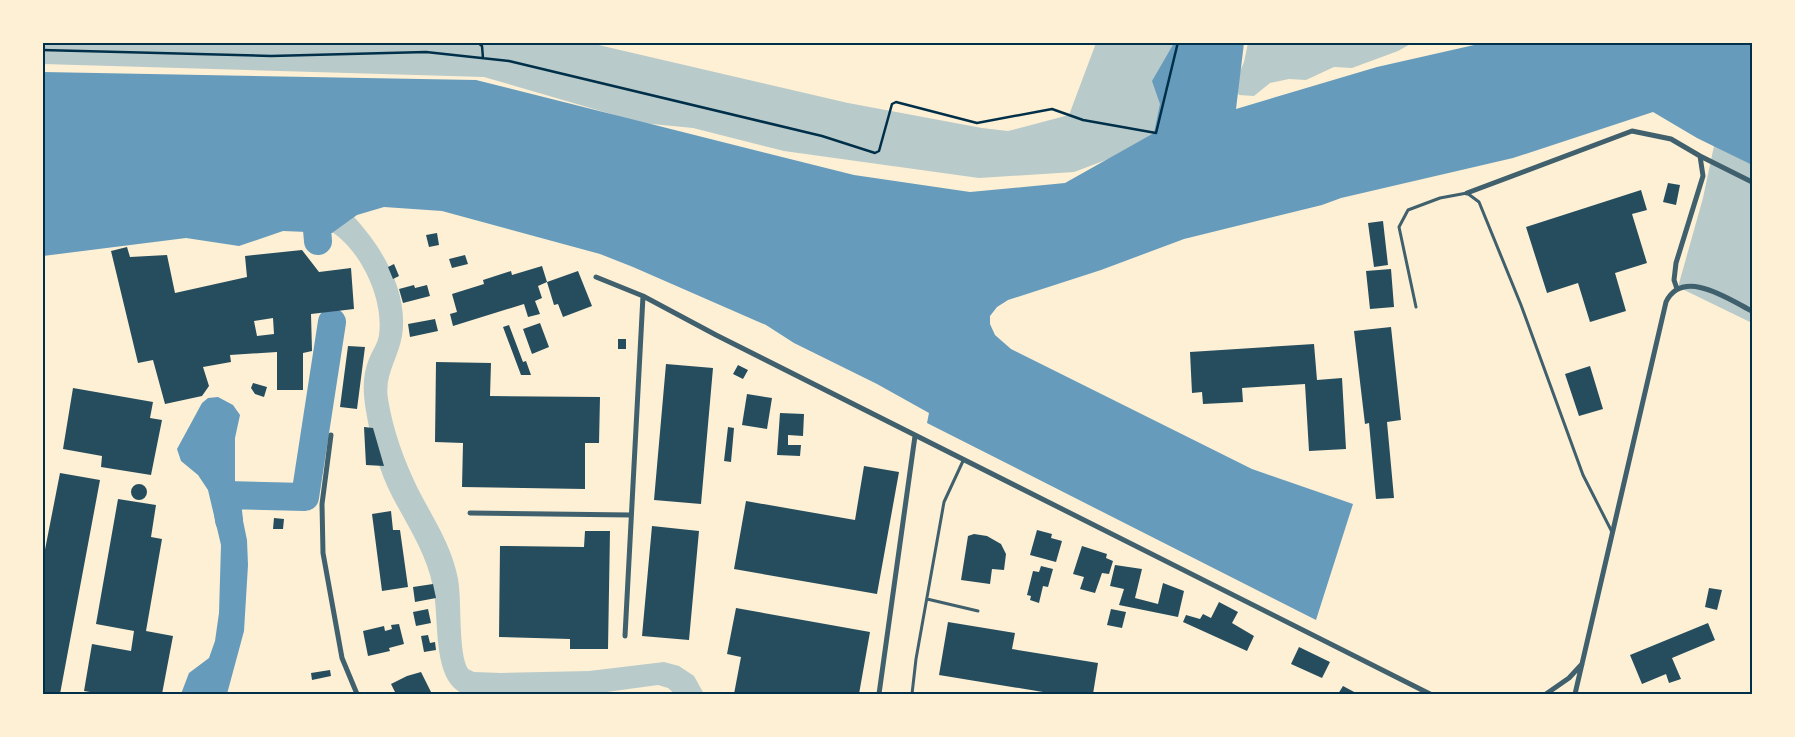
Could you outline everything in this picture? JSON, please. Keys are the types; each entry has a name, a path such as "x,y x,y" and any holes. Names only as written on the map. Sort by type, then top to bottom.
{"street":[{"path":"1467,193 1632,131 1671,139 1752,182"},
{"path":"1677,289 1674,280 1676,263 1704,176 1700,156"},
{"path":"596,276 643,296 716,336 963,461 1430,694"},
{"path":"1575,694 1666,302 1677,289 1690,286 1703,288 1752,311"},
{"path":"625,636 643,296"},
{"path":"331,435 322,504 323,553 342,658 357,694"},
{"path":"879,694 915,436"},
{"path":"470,513 631,515"},
{"path":"1546,694 1569,678 1582,664"}],"lane":[{"path":"1416,307 1399,227 1408,210 1440,198 1467,193 1479,202 1521,304 1584,475 1613,535"},
{"path":"912,694 926,599 944,502 963,461"},
{"path":"926,599 978,611"}],"path":[{"path":"477,42 482,46 483,58"},
{"path":"42,50 271,56 426,52 509,61 822,136 875,152 879,151 892,104 896,102 977,123 1052,109 1083,120 1156,133 1178,42"}],"shaded area":[{"path":"43,42 590,43 848,103 982,128 1008,131 1069,115 1096,43 1190,43 1186,121 1122,154 1074,172 979,178 784,151 693,128 642,123 484,77 43,64"},
{"path":"1248,43 1412,43 1398,51 1352,68 1334,67 1306,80 1289,79 1270,83 1254,96 1239,95 1234,86 1244,62"},
{"path":"1714,146 1752,165 1752,323 1678,287 1703,198"},
{"path":"354,217 383,256 397,287 403,319 402,336 388,382 387,390 390,411 408,467 447,544 455,567 459,589 461,639 468,669 474,672 501,673 589,671 664,662 679,666 694,676 704,694 675,694 668,688 658,685 592,694 464,694 453,687 446,676 442,663 435,600 430,575 416,541 384,477 370,433 364,385 367,365 379,335 378,306 361,263 343,240 332,232"}],"water":[{"path":"1174,43 1244,43 1236,109 1377,67 1483,43 1752,43 1752,165 1697,138 1653,112 1513,158 1341,198 1322,205 1184,239 1101,270 1008,300 997,307 990,316 990,324 995,335 1011,349 1252,469 1353,504 1316,620 927,423 929,413 877,384 794,343 766,325 600,254 442,211 384,207 357,215 332,233 283,231 239,246 186,238 43,256 43,72 476,80 854,175 970,192 1065,183 1154,133 1160,104 1152,81"},
{"path":"218,397 233,405 240,415 235,438 235,482 247,540 248,565 244,631 227,694 181,694 189,673 209,658 215,641 219,613 221,545 208,490 198,475 181,461 177,449 202,403 208,398"}],"building":[{"path":"1668,183 1680,185 1676,205 1663,202"},
{"path":"1641,190 1647,210 1632,214 1647,263 1615,273 1626,311 1590,322 1578,283 1547,293 1526,227"},
{"path":"1383,221 1388,265 1374,267 1368,223"},
{"path":"437,233 439,245 429,247 426,235"},
{"path":"127,247 130,257 167,255 175,293 247,277 245,256 302,250 319,272 351,268 354,309 311,314 312,351 303,353 303,390 277,390 277,352 230,355 231,362 203,367 209,386 202,396 165,404 153,360 138,363 111,251","holes":["273,318 274,334 257,336 254,321"]},
{"path":"465,255 468,264 452,268 449,259"},
{"path":"394,264 399,276 393,279 388,267"},
{"path":"542,266 547,282 538,286 542,298 535,301 540,314 528,317 524,304 453,326 450,314 457,312 452,294 484,284 483,280 511,271 512,275"},
{"path":"1391,269 1394,307 1370,309 1366,271"},
{"path":"578,271 592,306 563,317 558,304 554,305 547,282"},
{"path":"414,285 415,288 427,285 430,296 403,303 399,289"},
{"path":"435,319 438,331 410,337 408,324"},
{"path":"540,323 549,347 532,354 523,329"},
{"path":"509,325 523,362 526,361 531,375 521,375 503,327"},
{"path":"1391,327 1401,420 1387,422 1394,498 1376,499 1369,423 1365,424 1354,331"},
{"path":"618,339 626,339 626,349 618,349"},
{"path":"1314,344 1317,380 1342,378 1346,449 1309,451 1305,384 1242,388 1243,402 1203,404 1202,392 1192,393 1190,352"},
{"path":"348,346 365,347 357,409 340,407"},
{"path":"436,362 491,363 490,396 600,397 599,443 585,443 585,489 462,487 463,443 435,442"},
{"path":"666,364 713,368 701,504 654,500"},
{"path":"738,365 748,370 743,379 733,374"},
{"path":"1590,366 1603,409 1579,416 1565,374"},
{"path":"253,383 267,387 264,397 255,394 251,388"},
{"path":"73,388 153,402 150,418 162,420 151,475 101,467 102,456 63,449"},
{"path":"747,394 772,398 767,429 742,425"},
{"path":"780,413 804,414 803,436 788,435 788,445 801,445 800,456 777,455"},
{"path":"364,427 373,428 384,466 366,465"},
{"path":"728,427 734,428 731,462 724,461"},
{"path":"864,466 899,472 877,594 734,569 746,501 855,520"},
{"path":"60,473 100,480 60,694 42,694 42,565"},
{"path":"139,484 147,492 139,500 131,492"},
{"path":"118,499 156,505 151,537 162,539 146,631 173,636 162,694 102,694 84,691 92,644 131,651 134,631 96,624"},
{"path":"391,511 393,530 400,530 408,587 382,591 372,514"},
{"path":"274,518 284,519 283,529 273,529"},
{"path":"652,526 699,531 689,640 642,636"},
{"path":"1037,530 1052,534 1051,538 1062,541 1056,562 1030,555"},
{"path":"585,531 610,531 608,649 570,649 570,639 499,637 500,546 584,547"},
{"path":"974,534 987,536 1001,544 1006,554 1004,570 992,569 990,584 961,580 968,536"},
{"path":"1082,546 1107,554 1106,558 1113,561 1109,574 1102,573 1095,593 1080,589 1084,577 1073,574"},
{"path":"1115,565 1142,569 1135,598 1158,604 1163,583 1184,591 1178,617 1119,605 1124,589 1110,586"},
{"path":"1041,566 1053,569 1048,587 1043,586 1039,603 1030,600 1031,596 1027,595 1033,571 1039,572"},
{"path":"433,584 436,598 415,602 413,587"},
{"path":"1709,588 1722,590 1717,610 1705,607"},
{"path":"1219,602 1238,612 1232,623 1254,636 1247,651 1183,622 1186,615 1200,619 1203,614 1211,618"},
{"path":"736,608 870,632 859,694 734,694 741,657 727,654"},
{"path":"428,609 431,623 416,626 413,612"},
{"path":"1111,609 1126,612 1122,628 1107,625"},
{"path":"948,622 1015,633 1012,649 1098,663 1093,694 1055,694 939,675"},
{"path":"1708,623 1715,640 1672,658 1681,679 1669,683 1666,674 1642,684 1630,655"},
{"path":"399,624 404,644 389,648 390,651 368,656 363,631 384,626 385,631 392,629 391,625"},
{"path":"428,635 430,643 435,642 436,650 424,652 421,636"},
{"path":"1299,647 1330,662 1322,678 1291,664"},
{"path":"330,670 331,676 312,680 311,673"},
{"path":"421,672 432,694 396,694 391,684"},
{"path":"1343,686 1358,694 1338,694"}],"waterway":[{"path":"314,195 318,241"},
{"path":"229,520 226,495 305,497 332,322"}]}
